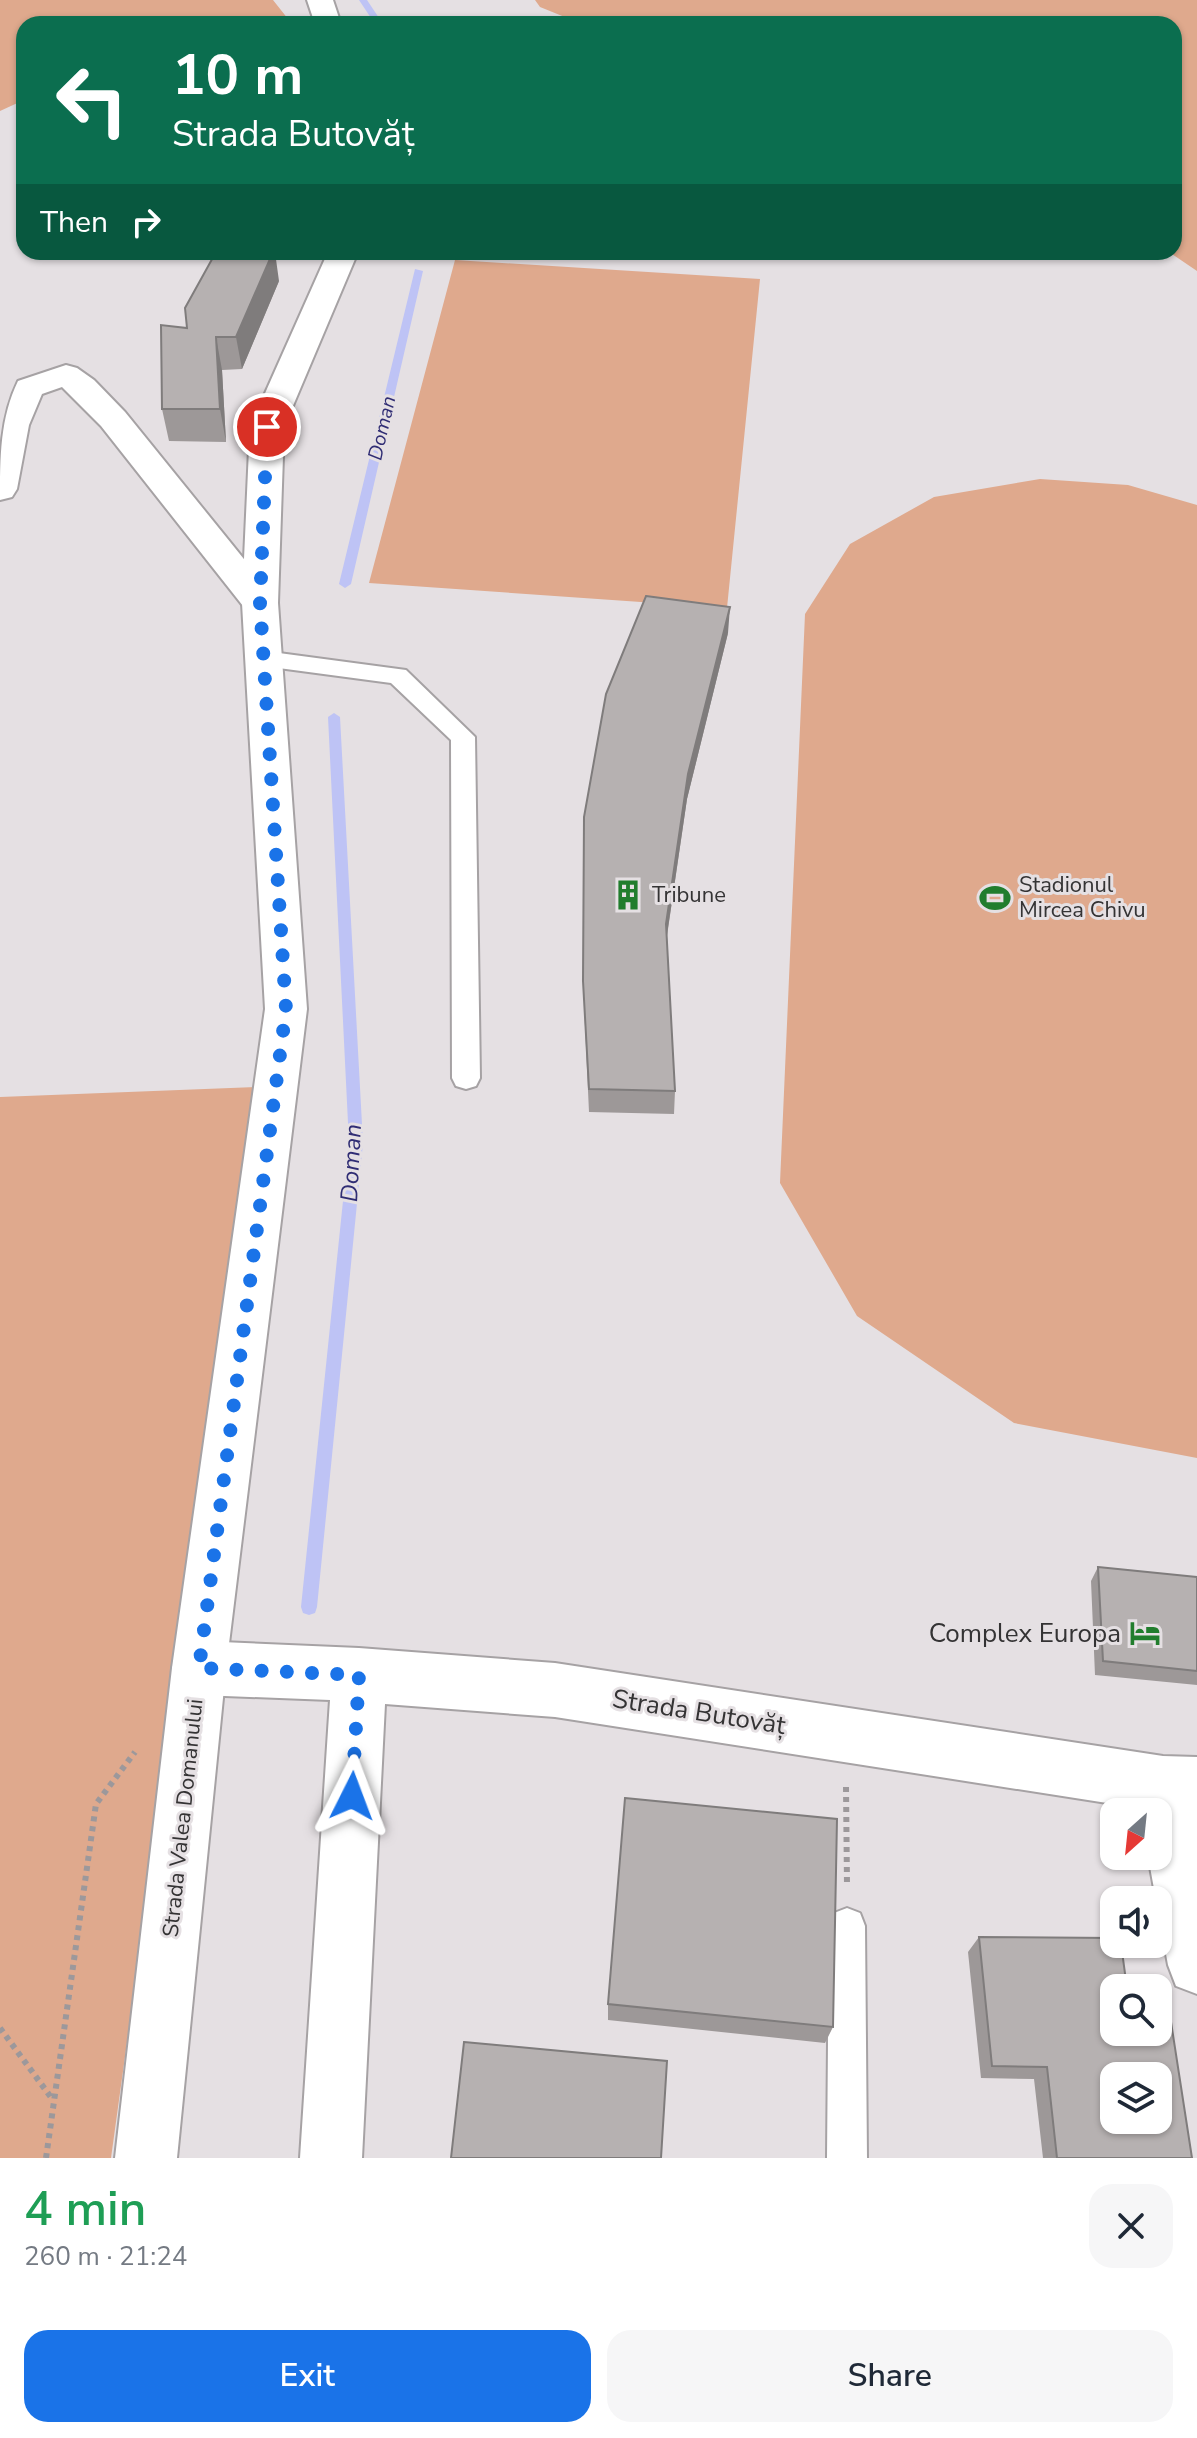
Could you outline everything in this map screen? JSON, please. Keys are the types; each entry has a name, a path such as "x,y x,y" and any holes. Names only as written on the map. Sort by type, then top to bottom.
{"main road":[{"name":"Strada Valea Domanului","path":"146,2158 199,1668 286,1009 260,603 267,427 340,260"},
{"path":"0,489 4,451 14,415 29,388 66,375 83,387 113,419 260,603"},
{"name":"Strada Butovăț","path":"199,1668 359,1675 555,1690 1180,1784"},
{"path":"331,2158 359,1675"},
{"path":"1180,1784 1197,1965"}],"lane":[{"path":"264,659 398,676 463,737 466,1078"},
{"path":"847,1926 847,2158"}],"path":[{"path":"846,1735 847,1926"},
{"path":"46,2158 96,1804 142,1742"},
{"path":"0,2028 54,2101"}],"shaded area":[{"path":"0,0 273,0 286,16 16,16 16,104 0,111"},
{"path":"535,0 1197,0 1197,271 1181,260 1182,16 562,16 540,7"},
{"path":"455,260 760,279 727,608 369,583"},
{"name":"Stadionul Mircea Chivu","path":"1040,479 1128,485 1197,505 1197,1458 1014,1423 857,1316 780,1183 805,614 850,544 934,497"},
{"path":"259,1087 111,2158 0,2158 0,1097"}],"building":[{"path":"212,260 270,260 236,337 216,337 220,409 162,409 161,325 187,328 185,308"},
{"name":"Tribune","path":"646,596 730,607 688,774 666,924 675,1091 589,1089 583,981 584,817 606,694"},
{"name":"Complex Europa","path":"1098,1567 1197,1577 1197,1671 1103,1661"},
{"path":"625,1798 837,1819 833,2027 608,2004"},
{"path":"979,1937 1100,1938 1100,1958 1123,1958 1125,1974 1100,1974 1100,2046 1172,2046 1172,2028 1192,2158 1057,2158 1047,2067 992,2066"},
{"path":"464,2042 667,2061 661,2158 451,2158"}],"waterway":[{"name":"Doman","path":"363,0 374,16"},
{"name":"Doman","path":"345,584 418,271"},
{"name":"Doman","path":"309,1607 356,1143 334,717"}],"place":[{"name":"Tribune","path":"628,895"},
{"name":"Stadionul Mircea Chivu","path":"995,898"},
{"name":"Complex Europa","path":"1145,1633"}],"route":[{"path":"267,427 260,603 286,1009 199,1668 359,1675 352,1796"}]}
